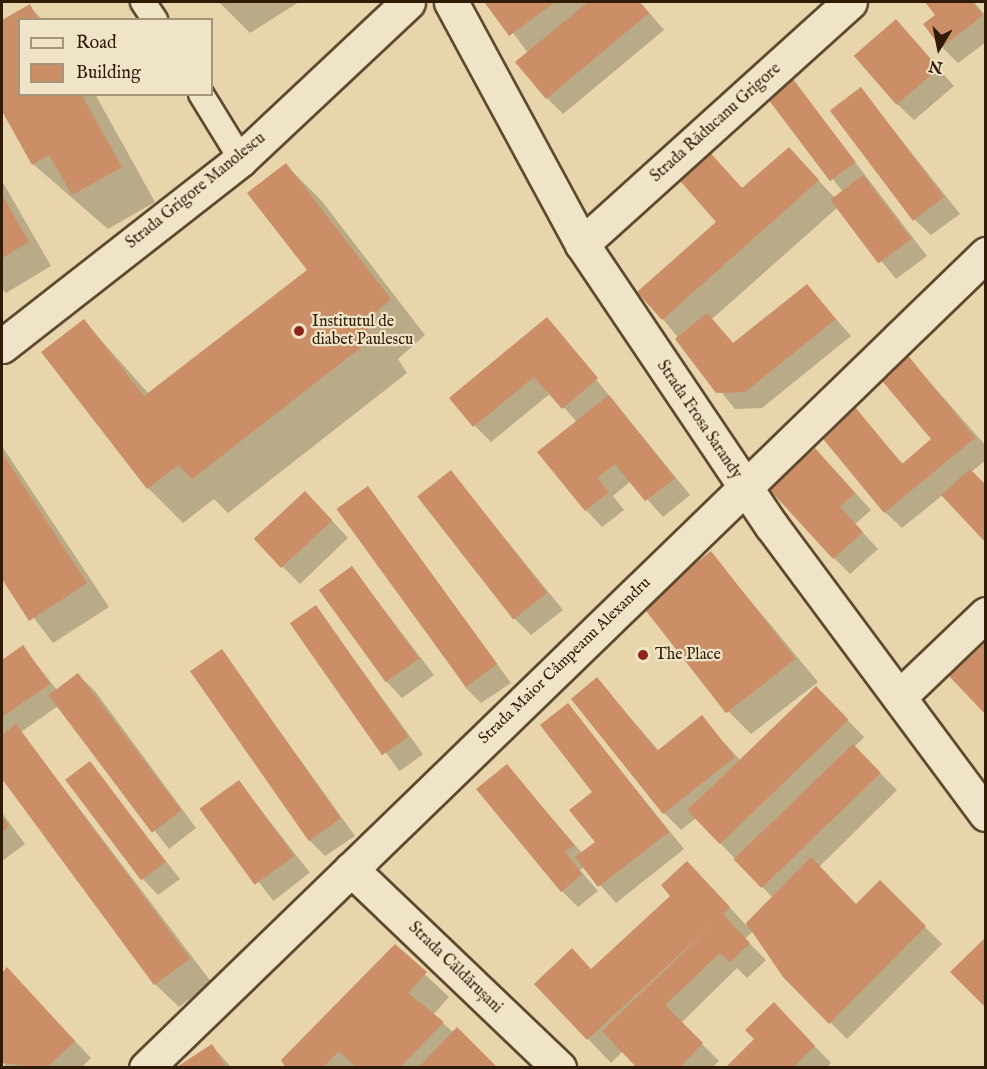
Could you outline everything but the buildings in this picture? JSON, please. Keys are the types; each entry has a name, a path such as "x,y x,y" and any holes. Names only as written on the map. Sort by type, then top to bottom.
{"street":[{"name":"Strada Grigore Manolescu","path":"2,346 241,159 408,2"},
{"name":"Strada Frosa Sarandy","path":"451,2 582,244 744,486 986,814"},
{"name":"Strada Răducanu Grigore","path":"582,244 850,2"},
{"name":"Strada Maior Câmpeanu Alexandru","path":"146,1068 744,486 986,254"},
{"path":"899,697 986,614"},
{"name":"Strada Căldărușani","path":"351,869 559,1068"}],"lane":[{"path":"144,2 154,18"},
{"path":"202,96 241,159"}],"place":[{"name":"Institutul de diabet Paulescu","path":"299,331"},
{"name":"The Place","path":"643,655"}]}
